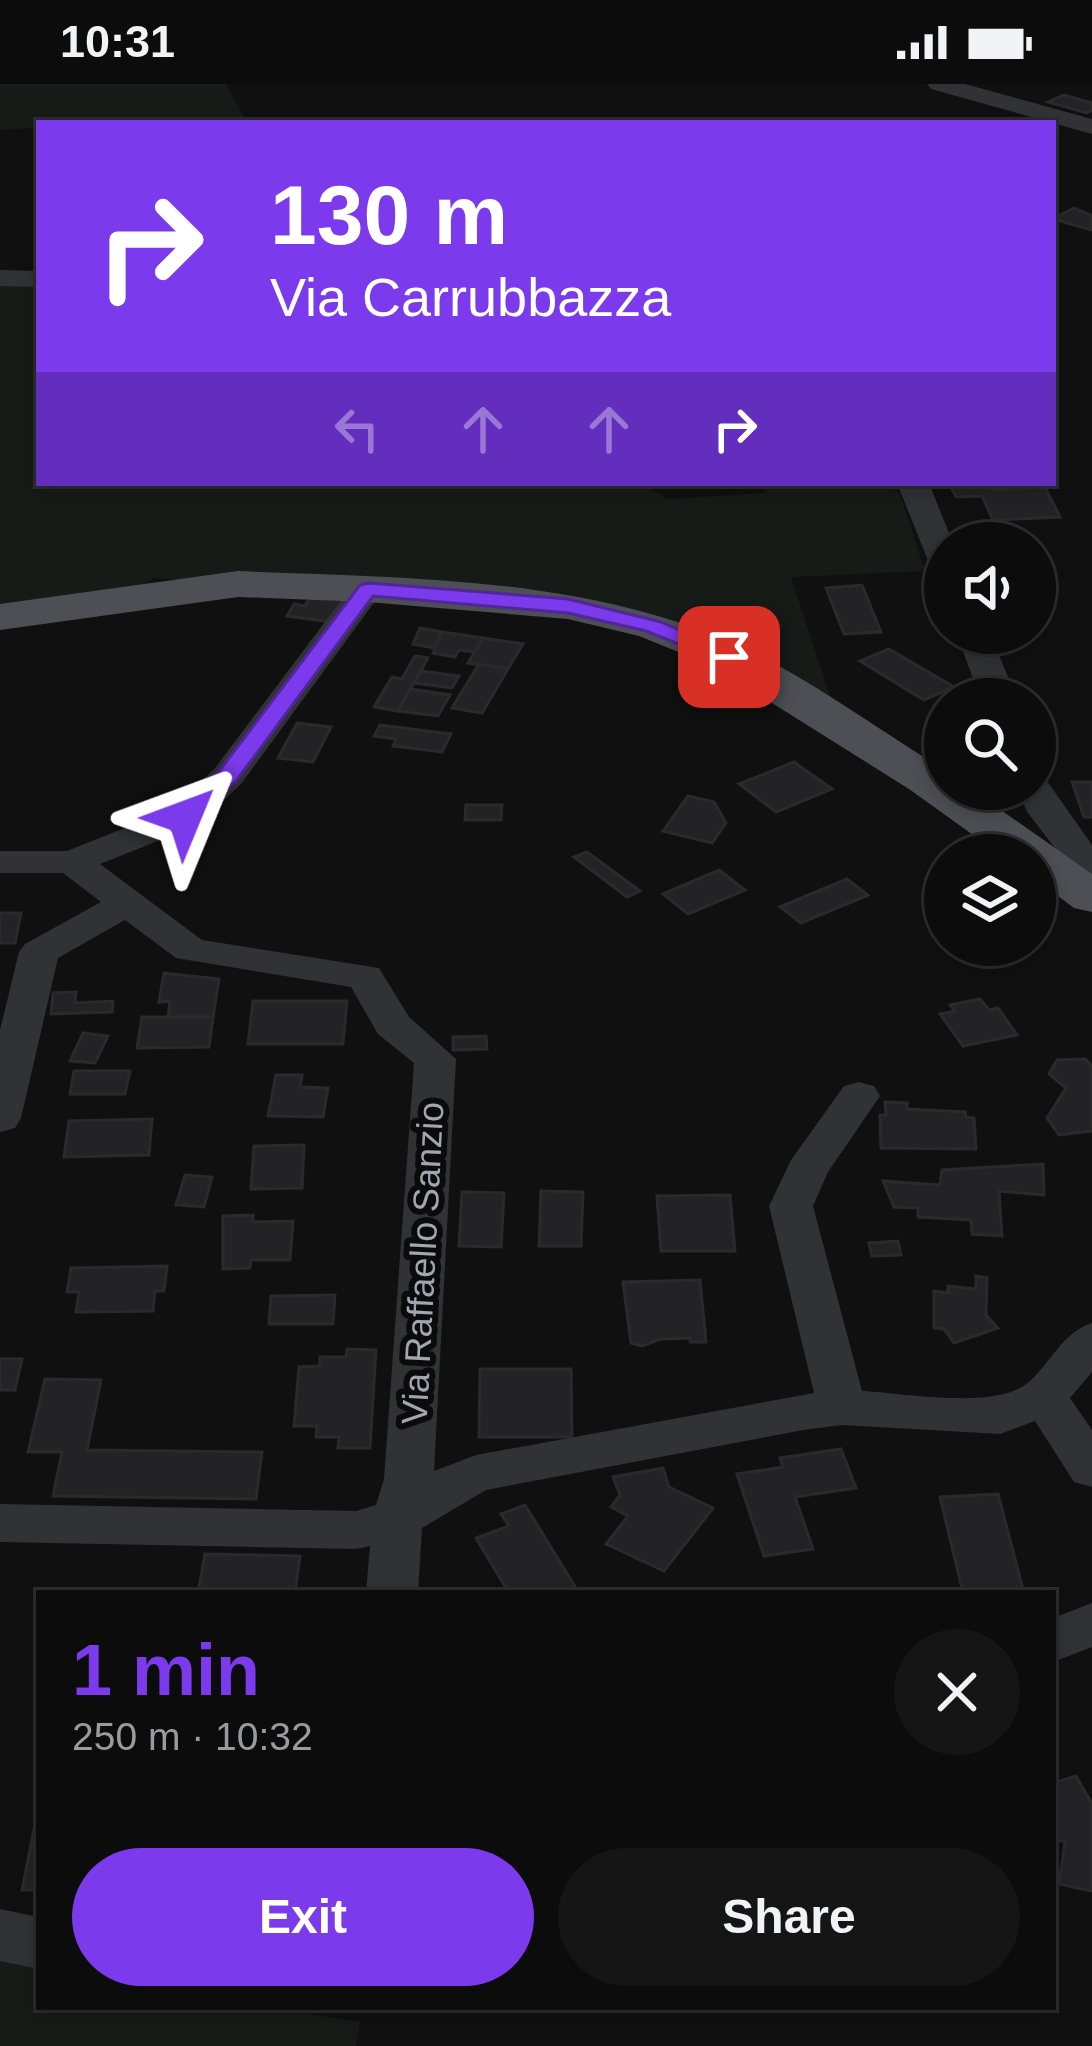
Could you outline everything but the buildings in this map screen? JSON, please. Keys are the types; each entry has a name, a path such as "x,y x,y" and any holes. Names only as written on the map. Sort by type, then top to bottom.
{"main road":[{"path":"0,617 238,584 368,589 568,606 692,640 729,657 1088,883"}],"street":[{"path":"938,84 1092,127"},
{"path":"0,278 36,279"},
{"path":"914,486 929,522"},
{"path":"0,862 72,862 185,817 228,776 368,589"},
{"path":"1044,810 1088,883"},
{"name":"Via Raffaello Sanzio","path":"72,862 190,950 365,977 393,1025 435,1059 410,1479 397,1519 392,1590"},
{"path":"0,1118 7,1061 39,952 124,905"},
{"path":"842,1407 791,1206 807,1170 860,1096"},
{"path":"0,1523 356,1530 397,1519 441,1489 476,1473 842,1407 1000,1416 1044,1397 1092,1340"},
{"path":"1044,1397 1092,1469"},
{"path":"1056,1640 1092,1624"},
{"path":"0,1935 36,1942"}],"shaded area":[{"path":"0,84 226,84 245,120 36,120 36,128 0,130"},
{"path":"0,281 36,282 36,486 646,486 668,499 765,493 763,486 890,486 900,493 924,568 791,577 834,709 690,627 154,578 135,590 0,610"},
{"path":"0,1955 36,1961 36,2010 283,2010 360,2022 356,2046 0,2046"}],"route":[{"path":"185,817 228,776 368,589 568,606 653,626 729,657"}]}
